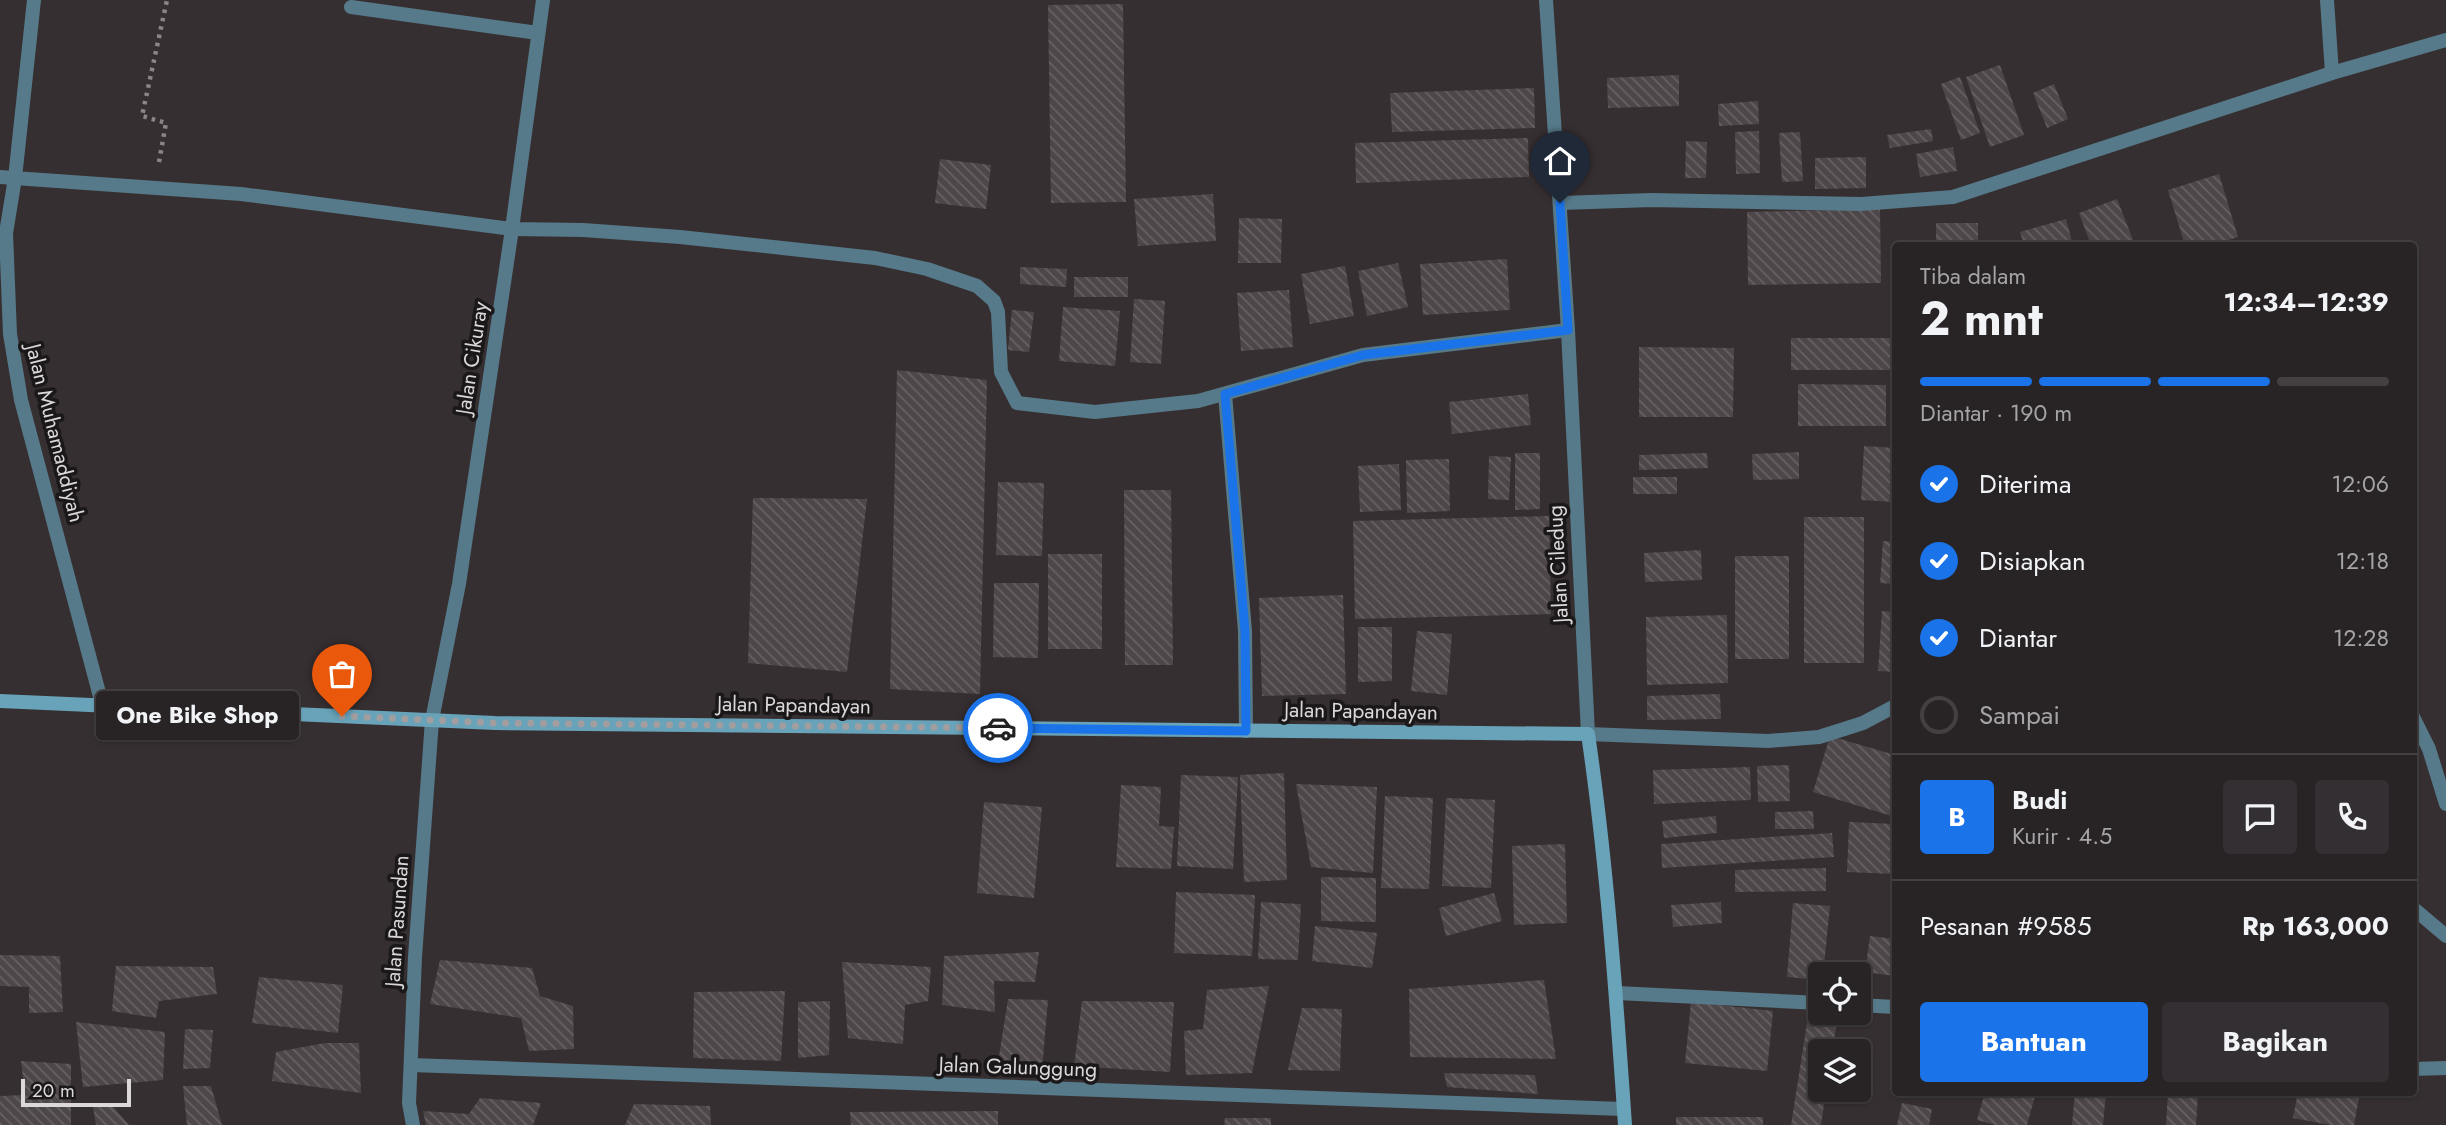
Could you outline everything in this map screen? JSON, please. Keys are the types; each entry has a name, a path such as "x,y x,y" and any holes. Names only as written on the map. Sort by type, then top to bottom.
{"main road":[{"name":"Jalan Papandayan","path":"0,701 432,720 1588,734"},
{"name":"Jalan Ciledug","path":"1588,734 1599,809 1617,993 1625,1125"}],"street":[{"name":"Jalan Muhamaddiyah","path":"34,0 15,178 6,233 12,347 21,400 102,704"},
{"name":"Jalan Cikuray","path":"432,720 459,584 512,229 542,0"},
{"name":"Jalan Ciledug","path":"1546,0 1568,330 1588,734"},
{"path":"2327,0 2332,73"},
{"path":"351,7 538,33"},
{"path":"1560,203 1652,200 1861,204 1953,197 2332,73 2446,40"},
{"path":"0,177 240,194 512,229 583,230 680,237 875,258 927,269 977,286 994,300 998,312 1001,372 1017,403 1095,412 1198,401 1363,355 1568,330"},
{"path":"1225,394 1245,631 1246,731"},
{"path":"1588,734 1768,741 1819,737 1863,723 1892,708"},
{"name":"Jalan Pasundan","path":"413,1125 409,1103 415,957 432,720"},
{"path":"2417,725 2429,749 2446,804"},
{"path":"2417,911 2446,936"},
{"path":"1617,993 1808,1002"},
{"path":"1871,1006 1892,1007"},
{"name":"Jalan Galunggung","path":"411,1065 1623,1109"},
{"path":"2417,1069 2446,1068"}],"path":[{"path":"155,188 166,122 142,116 167,0"}],"building":[{"path":"1123,4 1126,202 1051,203 1048,5"},
{"path":"2000,65 2024,135 1990,147 1966,77"},
{"path":"1679,75 1679,106 1608,108 1607,78"},
{"path":"1960,77 1980,133 1961,140 1941,84"},
{"path":"2054,84 2068,119 2047,128 2033,93"},
{"path":"1534,88 1535,128 1392,132 1390,93"},
{"path":"1758,101 1759,124 1719,126 1718,104"},
{"path":"1931,129 1933,141 1890,148 1887,135"},
{"path":"1759,131 1760,173 1736,174 1735,132"},
{"path":"1800,132 1803,181 1782,182 1779,133"},
{"path":"1528,138 1529,177 1356,183 1355,143"},
{"path":"1686,141 1707,142 1706,178 1685,178"},
{"path":"1953,147 1957,171 1920,177 1916,154"},
{"path":"1866,157 1866,188 1815,189 1815,158"},
{"path":"940,159 991,165 986,209 935,203"},
{"path":"2219,174 2238,237 2222,242 2184,242 2168,190"},
{"path":"1213,194 1216,241 1138,246 1134,199"},
{"path":"2117,199 2134,242 2090,242 2079,213"},
{"path":"1880,209 1881,283 1748,285 1747,212"},
{"path":"1239,218 1282,219 1281,263 1238,263"},
{"path":"2066,219 2072,242 2023,242 2020,232"},
{"path":"1936,223 1978,223 1978,242 1936,242"},
{"path":"1507,259 1510,310 1423,315 1420,264"},
{"path":"1398,263 1408,307 1367,316 1358,271"},
{"path":"1345,266 1354,316 1310,324 1301,274"},
{"path":"1020,267 1067,269 1066,287 1020,284"},
{"path":"1074,277 1128,277 1128,297 1074,297"},
{"path":"1289,290 1293,347 1241,351 1237,293"},
{"path":"1134,299 1165,301 1161,364 1130,362"},
{"path":"1063,307 1120,311 1115,366 1059,361"},
{"path":"1012,310 1034,312 1029,352 1008,350"},
{"path":"1791,338 1892,338 1892,370 1791,370"},
{"path":"1639,347 1734,348 1733,417 1639,417"},
{"path":"897,370 987,380 980,694 890,689"},
{"path":"1798,384 1886,385 1886,426 1798,426"},
{"path":"1528,394 1531,425 1452,434 1449,402"},
{"path":"1864,446 1892,448 1892,502 1861,500"},
{"path":"1799,452 1799,479 1753,480 1752,454"},
{"path":"1515,453 1540,453 1540,509 1515,510"},
{"path":"1707,453 1708,468 1639,470 1639,455"},
{"path":"1489,456 1511,457 1509,500 1488,499"},
{"path":"1449,459 1450,511 1407,513 1406,460"},
{"path":"1399,464 1401,510 1360,512 1358,466"},
{"path":"1633,477 1677,477 1677,494 1633,494"},
{"path":"998,482 1044,483 1042,556 996,555"},
{"path":"1124,490 1171,490 1173,665 1125,665"},
{"path":"753,498 867,499 847,672 748,663"},
{"path":"1549,516 1551,614 1355,619 1353,521"},
{"path":"1804,517 1864,517 1864,663 1804,663"},
{"path":"1883,541 1892,542 1892,584 1880,583"},
{"path":"1701,550 1702,580 1645,582 1644,553"},
{"path":"1048,554 1102,554 1102,649 1048,649"},
{"path":"1735,556 1789,556 1789,659 1735,659"},
{"path":"994,583 1039,583 1038,658 993,657"},
{"path":"1343,595 1346,694 1262,696 1259,598"},
{"path":"1882,611 1892,612 1892,672 1878,671"},
{"path":"1727,615 1728,683 1647,685 1646,617"},
{"path":"1358,627 1392,627 1392,681 1358,682"},
{"path":"1417,631 1452,634 1447,695 1411,691"},
{"path":"1720,694 1721,719 1647,720 1647,696"},
{"path":"1830,736 1892,754 1892,816 1813,792"},
{"path":"1789,765 1790,801 1758,802 1757,766"},
{"path":"1750,767 1751,800 1654,804 1653,770"},
{"path":"1284,773 1287,880 1244,882 1240,775"},
{"path":"1181,775 1238,777 1233,869 1177,866"},
{"path":"1296,784 1377,787 1373,873 1311,867"},
{"path":"1121,785 1161,787 1159,826 1174,827 1171,869 1116,867"},
{"path":"1385,796 1433,798 1429,889 1381,888"},
{"path":"1446,798 1495,800 1491,888 1442,886"},
{"path":"984,802 1042,807 1034,898 977,893"},
{"path":"1813,811 1814,829 1775,829 1775,812"},
{"path":"1716,816 1717,833 1664,838 1662,821"},
{"path":"1849,822 1892,824 1892,874 1847,872"},
{"path":"1832,833 1834,857 1662,868 1661,844"},
{"path":"1565,844 1567,923 1514,925 1512,846"},
{"path":"1826,868 1826,891 1735,892 1735,870"},
{"path":"1321,877 1376,878 1376,922 1321,921"},
{"path":"1176,892 1255,895 1252,956 1174,953"},
{"path":"1494,893 1502,921 1446,936 1439,908"},
{"path":"1261,902 1301,904 1298,960 1258,959"},
{"path":"1721,902 1722,923 1673,927 1671,905"},
{"path":"1793,903 1830,906 1824,962 1808,962 1808,979 1787,977"},
{"path":"1315,926 1377,933 1372,968 1312,961"},
{"path":"1870,936 1892,939 1892,976 1871,973 1871,962 1866,962"},
{"path":"1039,952 1035,982 994,981 995,1012 942,1005 944,956"},
{"path":"0,955 60,956 63,1012 29,1013 29,987 0,986"},
{"path":"440,960 532,968 540,996 573,1006 574,1049 529,1051 521,1018 430,1004"},
{"path":"842,962 931,967 928,1001 905,1005 903,1044 848,1038"},
{"path":"116,966 213,967 217,994 159,1001 156,1018 112,1011"},
{"path":"259,977 343,985 338,1033 252,1023"},
{"path":"1544,980 1556,1059 1410,1057 1409,989"},
{"path":"1269,986 1252,1073 1186,1075 1184,1031 1203,1029 1207,990"},
{"path":"785,991 781,1061 693,1058 694,992"},
{"path":"1008,999 1048,1000 1042,1070 997,1069"},
{"path":"830,1001 829,1055 798,1058 798,1002"},
{"path":"1082,1001 1174,1002 1170,1072 1074,1066"},
{"path":"1691,1002 1773,1011 1767,1071 1685,1063"},
{"path":"1302,1008 1342,1009 1340,1071 1288,1070"},
{"path":"1808,1017 1808,1025 1836,1025 1834,1039 1808,1039 1808,1102 1824,1102 1821,1125 1791,1125"},
{"path":"76,1022 165,1032 163,1080 83,1087"},
{"path":"185,1029 213,1030 210,1068 183,1069"},
{"path":"325,1043 359,1043 361,1093 272,1081 276,1052"},
{"path":"21,1061 71,1064 71,1125 0,1125 0,1096 25,1095"},
{"path":"1444,1073 1535,1075 1538,1094 1447,1087"},
{"path":"183,1086 211,1086 222,1125 187,1125"},
{"path":"1984,1096 2035,1096 2027,1125 1996,1125 1977,1120"},
{"path":"2075,1096 2106,1096 2103,1125 2072,1125"},
{"path":"2168,1096 2198,1096 2196,1125 2166,1125"},
{"path":"2297,1096 2359,1096 2354,1125 2331,1125 2293,1118"},
{"path":"480,1098 541,1103 533,1125 426,1125 423,1111 469,1114"},
{"path":"1902,1103 1932,1109 1929,1125 1897,1125"},
{"path":"111,1104 129,1125 96,1125 93,1106"},
{"path":"634,1104 710,1106 711,1125 625,1125"},
{"path":"998,1111 998,1125 851,1125 850,1112"},
{"path":"1676,1117 1763,1117 1763,1125 1676,1125"},
{"path":"1225,1118 1271,1118 1271,1125 1224,1125"}],"way so far":[{"path":"342,716 495,723 998,728"}],"place":[{"name":"One Bike Shop","path":"342,716"}],"route":[{"path":"998,728 1246,731 1245,631 1225,394 1363,355 1568,330 1560,203"}]}
